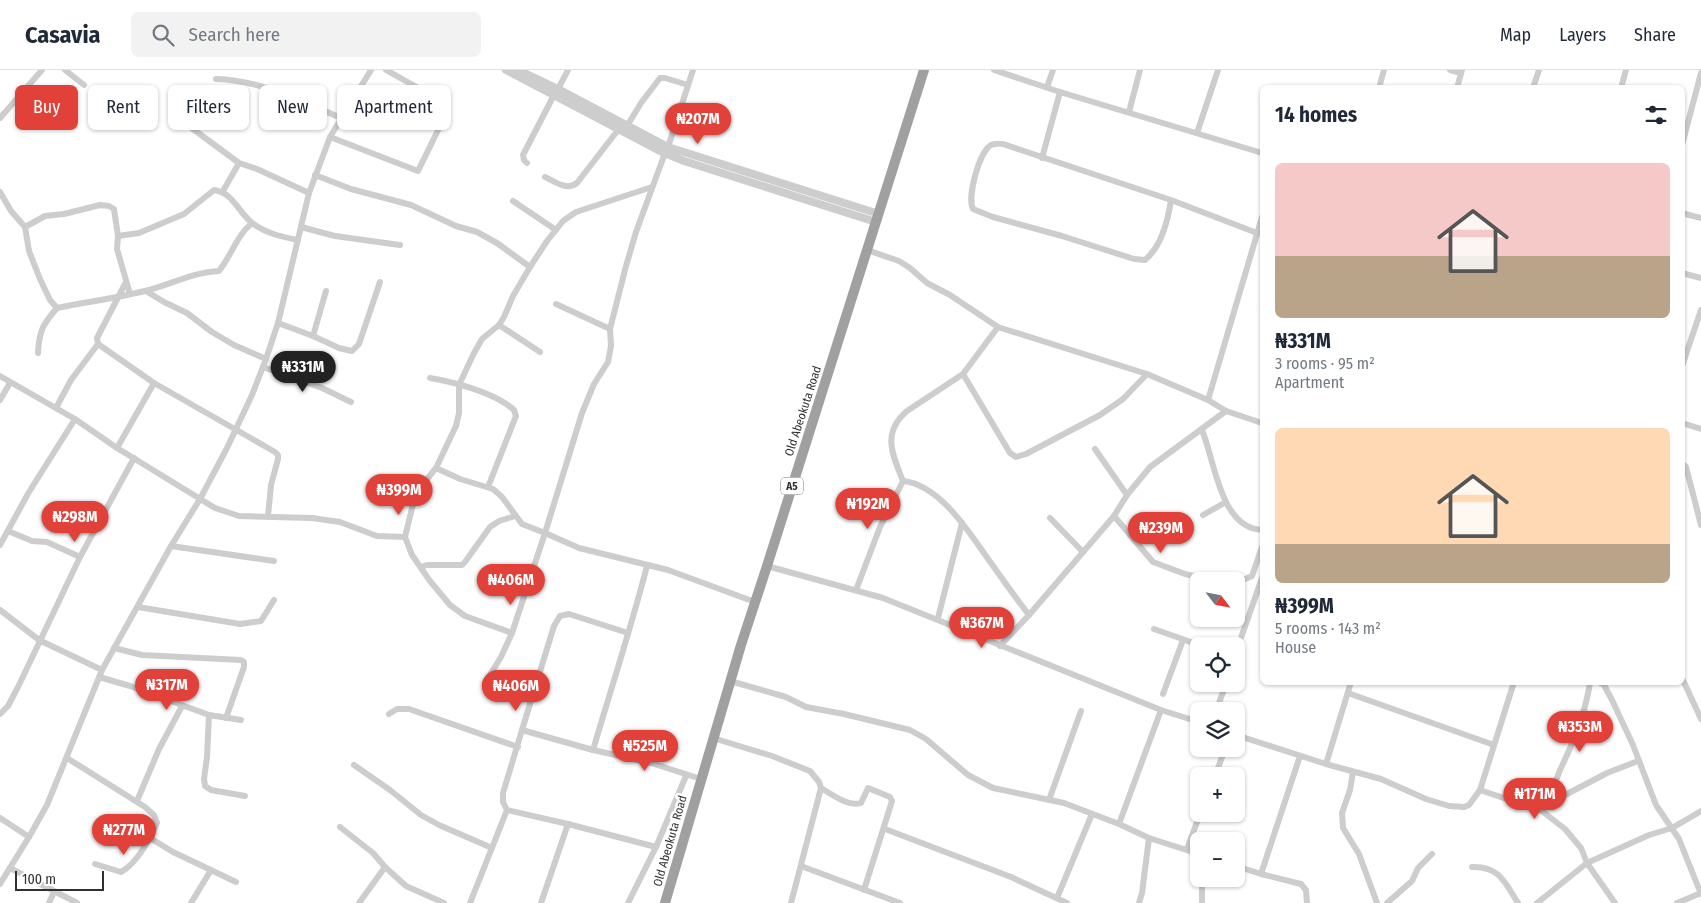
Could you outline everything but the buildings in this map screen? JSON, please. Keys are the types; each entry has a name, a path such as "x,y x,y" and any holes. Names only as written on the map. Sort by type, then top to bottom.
{"highway":[{"name":"Old Abeokuta Road","path":"665,903 730,681 924,70"}],"street":[{"path":"0,118 42,70"},
{"path":"66,70 84,85"},
{"path":"362,85 371,70"},
{"path":"330,137 418,171 447,112 447,108 445,103 386,70"},
{"path":"506,70 627,126 666,150"},
{"path":"518,70 618,130 666,150 878,218"},
{"path":"527,163 523,155 568,70"},
{"path":"485,683 501,657 512,633 582,413 594,384 608,362 611,346 610,329 626,266 693,70"},
{"path":"994,70 1260,152"},
{"path":"1047,87 1052,70"},
{"path":"1128,112 1140,70"},
{"path":"1197,133 1218,70"},
{"path":"1379,85 1384,70"},
{"path":"1450,70 1462,72 1458,85"},
{"path":"1534,85 1539,70"},
{"path":"1621,85 1626,70"},
{"path":"1685,134 1701,73"},
{"path":"216,78 261,86 337,116"},
{"path":"627,126 660,78 688,85"},
{"path":"1042,158 1060,92"},
{"path":"0,884 47,805 101,673 171,546 200,500 236,429 263,367 278,323 309,193 330,137 337,125"},
{"path":"194,130 239,163 257,169 309,193"},
{"path":"545,177 566,187 571,187 577,183 618,130"},
{"path":"1171,200 1164,228 1154,251 1145,260 1134,260 1062,236 993,217 973,209 970,204 977,168 987,148 992,145 1003,144 1171,200 1258,233"},
{"path":"223,191 239,163"},
{"path":"315,175 351,189 411,205 456,226 476,232 497,243 530,266"},
{"path":"512,633 465,616 450,605 420,568 412,555 405,537 416,497 423,484 436,468 456,426 459,385 482,339 499,325 530,266 556,230 563,221 576,212 652,187"},
{"path":"118,236 139,233 184,214 214,190 223,191 252,223 280,236 298,240"},
{"path":"0,192 11,211 25,227 29,251 50,300 57,308"},
{"path":"513,201 556,230"},
{"path":"25,227 45,216 64,214 100,205 109,206 114,209 118,236 117,250 130,294"},
{"path":"1685,214 1701,218"},
{"path":"38,353 39,336 49,317 57,308 118,298 146,291 204,271 219,271 227,261 243,230 252,223"},
{"path":"1208,400 1260,225"},
{"path":"301,227 335,236 400,245"},
{"path":"867,250 899,261 927,283 950,295 998,327 1148,374 1208,400 1226,411 1260,422"},
{"path":"1685,273 1701,278"},
{"path":"126,282 97,338 98,344 154,383 278,455 271,485 268,516"},
{"path":"278,323 339,348 352,351 359,344 380,282"},
{"path":"146,291 187,313 212,332 234,345 266,359"},
{"path":"313,336 326,292"},
{"path":"556,304 610,329"},
{"path":"1685,357 1701,310"},
{"path":"499,325 540,352"},
{"path":"856,590 880,527 903,481 891,452 893,435 899,418 963,374 998,327"},
{"path":"56,408 71,380 98,344"},
{"path":"263,367 322,388 351,402"},
{"path":"963,374 1010,453 1016,457 1026,454 1100,416 1123,399 1148,374"},
{"path":"0,376 75,419 117,448 215,508 238,516 312,518 340,522 377,536 405,537"},
{"path":"430,378 448,381 490,395 512,407 516,413 488,487"},
{"path":"0,400 10,383"},
{"path":"117,448 154,383"},
{"path":"1000,646 1114,516 1128,495 1156,462 1226,411"},
{"path":"0,544 29,492 75,419"},
{"path":"1685,424 1701,429"},
{"path":"1202,430 1226,502 1235,516 1246,526 1254,530 1260,530"},
{"path":"1095,449 1128,495"},
{"path":"0,714 8,706 18,687 80,557 134,458"},
{"path":"1685,466 1701,525"},
{"path":"436,468 460,479 488,487 502,497 515,516 527,527 580,548 668,570 755,602"},
{"path":"903,481 919,484 943,502 962,523 1029,615"},
{"path":"1203,515 1226,502"},
{"path":"420,568 428,565 462,565 490,527 499,521 515,516"},
{"path":"1114,516 1153,562 1190,575"},
{"path":"1050,518 1083,552"},
{"path":"938,618 962,523"},
{"path":"8,531 32,541 47,542 80,557"},
{"path":"171,546 193,550 226,552 274,561"},
{"path":"1245,579 1252,576 1260,553"},
{"path":"593,750 635,613 647,566"},
{"path":"767,566 884,598 938,618 1000,646 1162,710 1190,719"},
{"path":"1241,637 1260,584"},
{"path":"138,607 240,624 262,621 274,600"},
{"path":"0,610 39,640 101,673 182,706 209,715 240,720"},
{"path":"470,903 507,810 503,802 503,793 554,626 560,616 569,614 628,633"},
{"path":"1154,629 1190,642"},
{"path":"1163,694 1183,640"},
{"path":"114,648 142,655 241,660 244,662 244,666 226,718"},
{"path":"730,681 786,697 806,707 910,730 926,739 958,768 993,788 1064,803 1119,824 1149,838 1190,850"},
{"path":"1685,684 1701,719"},
{"path":"1326,764 1351,685"},
{"path":"1245,738 1326,764 1381,779 1426,799 1450,806 1464,807 1469,805 1480,790 1513,685"},
{"path":"1542,811 1548,804 1581,719 1589,685"},
{"path":"1604,685 1633,745 1656,805 1679,839 1701,894 1677,903"},
{"path":"1348,692 1494,744"},
{"path":"137,801 159,749 182,706"},
{"path":"389,714 397,709 409,709 518,747"},
{"path":"1119,824 1162,710"},
{"path":"1049,800 1080,711"},
{"path":"209,715 205,786 211,790 245,796"},
{"path":"522,730 593,750 652,763 700,780"},
{"path":"713,738 772,756 810,771 819,782 821,788 791,903"},
{"path":"1261,874 1300,756"},
{"path":"67,758 137,801 154,815 157,822 150,838 128,868 121,872 95,864"},
{"path":"1548,804 1607,773 1638,761"},
{"path":"354,765 421,815 492,848"},
{"path":"1353,772 1350,790 1342,813 1343,828 1359,854 1377,903"},
{"path":"628,903 656,847 686,776"},
{"path":"821,788 856,805 861,803 868,788 890,797 892,801 864,890"},
{"path":"1480,790 1542,811 1566,829 1581,848 1587,863 1616,903"},
{"path":"507,810 656,847"},
{"path":"1537,903 1587,863 1649,835 1672,828 1701,811"},
{"path":"1054,899 1092,814"},
{"path":"0,818 29,837"},
{"path":"1187,849 1197,822"},
{"path":"541,903 568,824"},
{"path":"340,827 373,853 384,867 406,886 444,903"},
{"path":"885,828 1011,877 1054,899 1067,903"},
{"path":"150,838 173,852 236,882"},
{"path":"1139,903 1149,838"},
{"path":"1387,903 1412,882 1418,868 1432,854"},
{"path":"801,866 900,903"},
{"path":"1472,867 1481,866 1496,872 1509,886 1518,903"},
{"path":"359,903 384,867"},
{"path":"10,868 78,903"},
{"path":"1245,869 1301,884 1306,890 1306,903"},
{"path":"191,903 211,870"},
{"path":"1202,887 1202,903"},
{"path":"49,903 54,892"}]}
